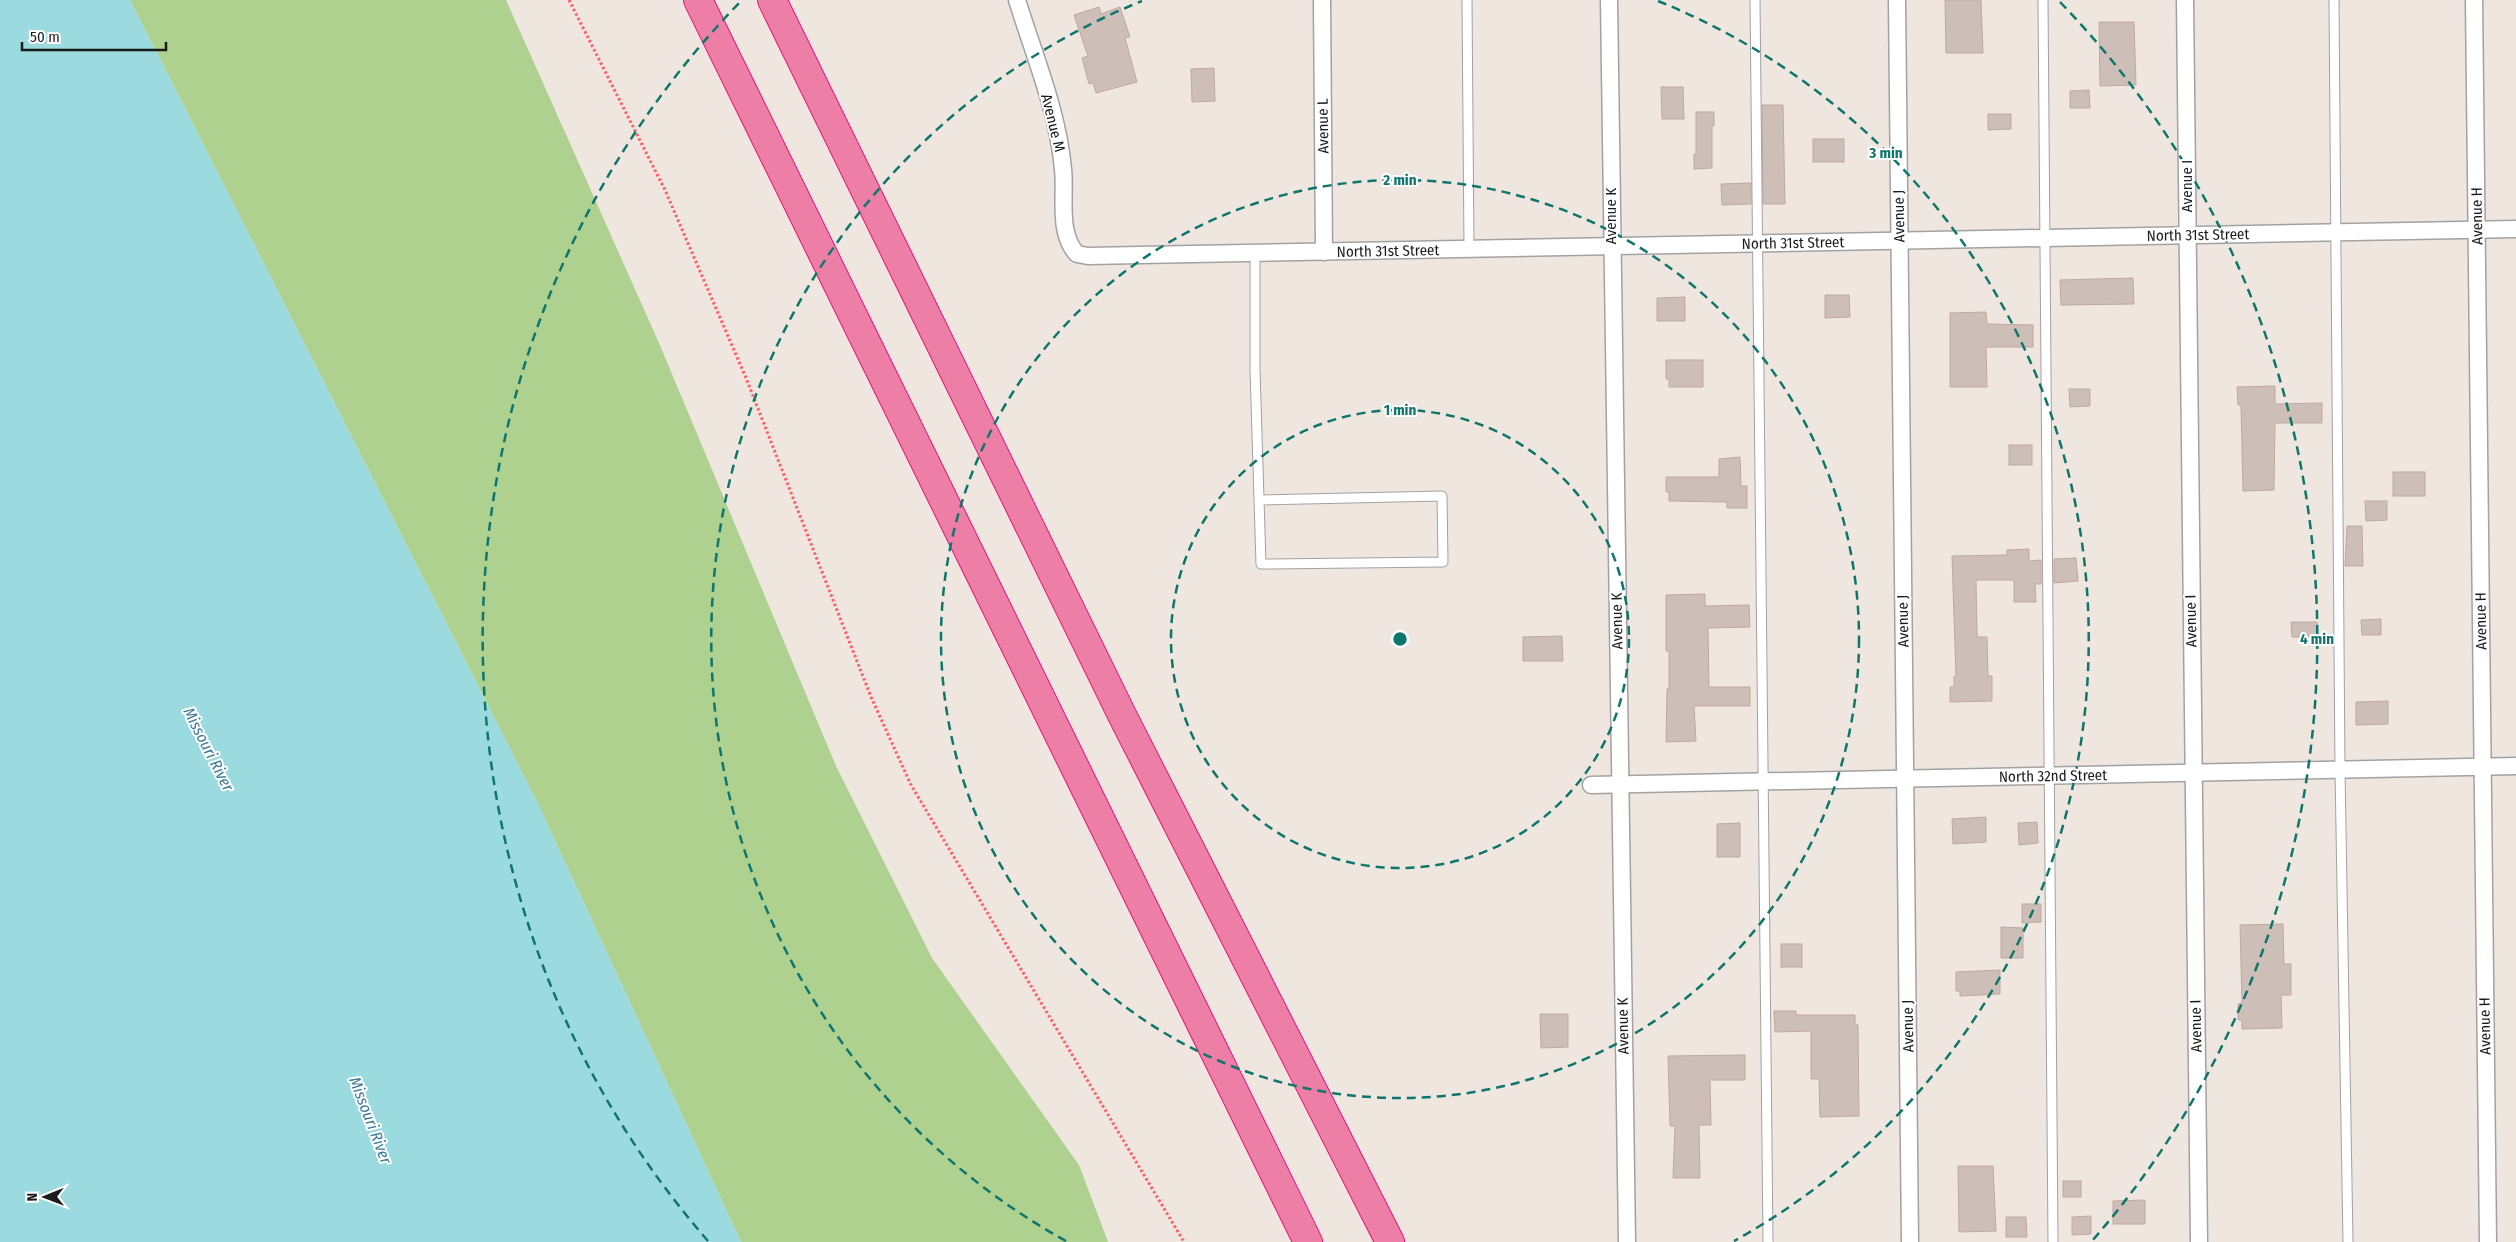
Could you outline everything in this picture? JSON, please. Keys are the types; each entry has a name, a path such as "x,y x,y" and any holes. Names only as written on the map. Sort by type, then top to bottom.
{"highway":[{"path":"698,0 1308,1242"},
{"path":"772,0 1122,715 1390,1242"}],"street":[{"name":"Avenue M","path":"1017,0 1057,132 1063,168 1067,239 1072,248"},
{"name":"Avenue L","path":"1322,0 1324,252"},
{"name":"Avenue K","path":"1609,0 1611,246 1627,1242"},
{"name":"Avenue J","path":"1897,0 1910,1242"},
{"name":"Avenue I","path":"2185,0 2192,773 2199,1242"},
{"name":"Avenue H","path":"2474,0 2488,1242"},
{"name":"North 31st Street","path":"1072,248 1077,254 1088,256 2516,229"},
{"name":"North 32nd Street","path":"1591,784 2516,766"}],"lane":[{"path":"1466,0 1468,249"},
{"path":"1755,0 1768,1242"},
{"path":"2043,0 2054,1242"},
{"path":"2334,0 2340,770 2348,1242"},
{"path":"1255,253 1255,369 1261,564 1443,562 1442,496 1260,500"}],"path":[{"path":"569,0 665,190 746,378 871,697 911,785 1184,1242"}],"green space":[{"path":"130,0 506,0 659,343 836,766 932,958 1079,1165 1108,1242 741,1242 537,802"}],"water":[{"name":"Missouri River","path":"0,0 130,0 537,802 741,1242 0,1242"}],"building":[{"path":"1945,0 1981,0 1983,53 1946,53"},
{"path":"1099,7 1101,14 1120,7 1130,37 1125,38 1137,82 1096,93 1093,83 1089,84 1082,58 1088,56 1074,15"},
{"path":"2099,22 2134,22 2136,85 2100,86"},
{"path":"1214,68 1215,101 1192,102 1191,69"},
{"path":"1661,87 1683,87 1684,119 1662,119"},
{"path":"2089,90 2090,108 2070,108 2070,91"},
{"path":"1762,105 1783,105 1785,204 1763,204"},
{"path":"1696,112 1714,112 1712,168 1694,169"},
{"path":"1988,114 2011,114 2011,129 1988,130"},
{"path":"1813,139 1844,139 1844,162 1813,162"},
{"path":"1751,183 1751,204 1722,205 1721,184"},
{"path":"2133,278 2134,304 2061,305 2060,280"},
{"path":"1825,295 1849,295 1850,317 1825,318"},
{"path":"1685,297 1685,321 1657,321 1657,298"},
{"path":"1986,312 1987,324 2033,325 2033,347 1986,347 1987,387 1950,387 1950,313"},
{"path":"1666,360 1703,360 1703,387 1669,387 1669,379 1666,379"},
{"path":"2275,386 2275,404 2322,403 2322,423 2275,423 2274,490 2243,491 2241,405 2238,405 2237,387"},
{"path":"2069,389 2090,389 2090,406 2070,407"},
{"path":"2009,445 2032,445 2032,465 2009,465"},
{"path":"1740,457 1741,486 1747,486 1747,508 1727,508 1727,502 1669,501 1669,492 1666,492 1666,477 1719,477 1719,459"},
{"path":"2393,472 2425,472 2425,496 2393,496"},
{"path":"2365,501 2387,501 2387,520 2366,521"},
{"path":"2347,526 2362,526 2363,566 2345,566"},
{"path":"2029,549 2029,561 2041,560 2041,584 2035,584 2036,602 2014,602 2014,580 1976,580 1977,637 1987,637 1988,676 1992,676 1992,701 1950,702 1950,687 1954,687 1954,676 1956,676 1952,556 2007,555 2007,550"},
{"path":"2076,558 2078,581 2054,583 2054,559"},
{"path":"1705,594 1705,606 1749,605 1750,627 1708,628 1709,687 1750,687 1750,706 1694,706 1696,741 1666,742 1669,651 1666,651 1666,595"},
{"path":"2381,619 2381,635 2362,635 2361,620"},
{"path":"2291,622 2317,622 2317,637 2292,637"},
{"path":"1562,636 1563,661 1523,661 1523,637"},
{"path":"2388,701 2388,724 2356,725 2356,702"},
{"path":"1986,817 1986,842 1953,844 1952,819"},
{"path":"2037,822 2038,843 2019,845 2018,823"},
{"path":"1740,823 1740,857 1717,857 1717,824"},
{"path":"2022,904 2041,904 2041,922 2022,923"},
{"path":"2283,924 2284,964 2291,964 2291,995 2281,995 2282,1028 2242,1029 2242,1020 2238,1020 2238,1004 2242,1003 2240,925"},
{"path":"2001,927 2023,928 2023,958 2001,958"},
{"path":"1781,944 1802,944 1802,967 1781,967"},
{"path":"2000,970 2000,994 1960,996 1960,991 1956,991 1956,972"},
{"path":"1774,1011 1796,1011 1796,1015 1855,1015 1855,1024 1858,1025 1859,1116 1820,1117 1819,1079 1811,1079 1811,1031 1775,1032"},
{"path":"1540,1014 1568,1014 1568,1047 1541,1048"},
{"path":"1745,1055 1745,1080 1710,1080 1711,1125 1699,1125 1700,1178 1673,1178 1675,1126 1670,1126 1668,1056"},
{"path":"1958,1166 1993,1166 1996,1231 1959,1232"},
{"path":"2063,1181 2081,1181 2081,1197 2063,1197"},
{"path":"2145,1200 2145,1224 2113,1224 2113,1201"},
{"path":"2091,1216 2091,1234 2072,1235 2072,1217"},
{"path":"2006,1217 2026,1217 2027,1237 2006,1237"}]}
